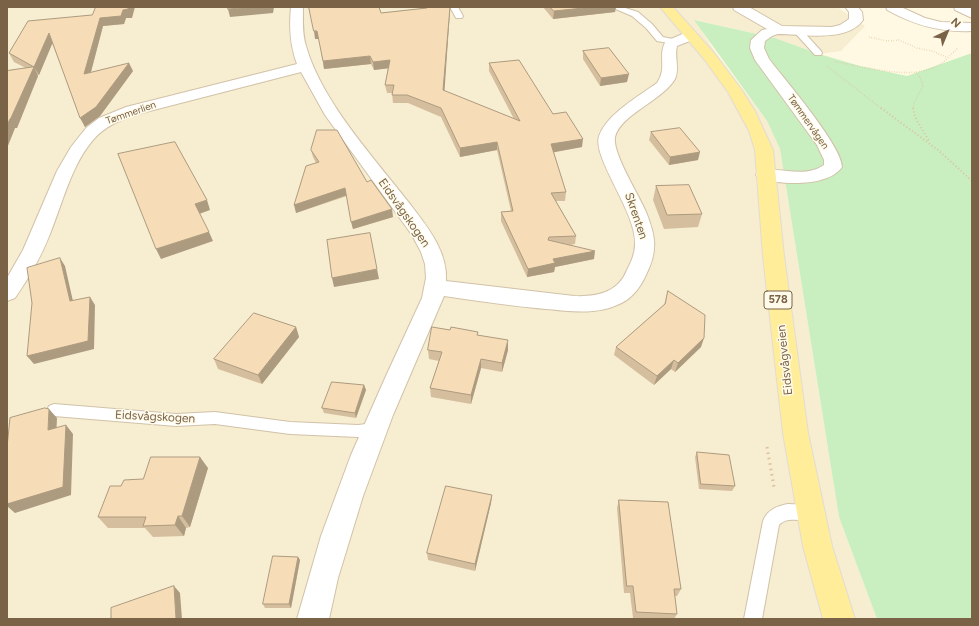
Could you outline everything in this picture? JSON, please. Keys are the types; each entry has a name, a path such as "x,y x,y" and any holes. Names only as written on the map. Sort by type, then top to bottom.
{"main road":[{"name":"Eidsvågveien","path":"666,7 682,39 742,101 752,119 764,150 765,174 789,396 799,464 809,513 830,593 839,619"}],"street":[{"name":"Eidsvågskogen","path":"297,7 295,18 300,53 314,85 334,118 406,212 429,247 434,260 436,272 436,287 433,298 375,429 335,538 313,619"},
{"name":"Tømmervågen","path":"739,7 778,30"},
{"path":"844,28 851,25 856,20 855,12 850,7"},
{"path":"892,7 911,17 931,24 955,28 972,28"},
{"path":"960,7 972,14"},
{"name":"Tømmervågen","path":"765,174 805,177 830,170 833,167 833,160 824,144 762,60 757,48 758,40 762,35 778,30 822,32 844,28"},
{"name":"Skrenten","path":"436,287 531,300 581,304 598,303 610,299 620,294 629,286 636,276 642,260 645,250 645,240 628,192 609,156 606,146 607,139 614,126 662,86 668,78 671,71 669,48 682,39"},
{"name":"Tømmerlien","path":"7,292 20,274 49,212 57,190 84,137 96,127 117,116 143,108 261,76 305,67"}],"lane":[{"path":"454,7 458,16"},
{"name":"Eidsvågveien","path":"616,7 635,14 649,26 660,39 682,39"},
{"path":"798,31 818,53"},
{"name":"Eidsvågskogen","path":"54,410 176,420 215,418 290,428 358,431 375,429"},
{"path":"753,619 771,521 775,515 780,512 809,513"}],"path":[{"path":"844,28 891,42 899,40 917,48 932,51 946,57"},
{"path":"824,61 892,71 915,71 937,66 962,44"},
{"path":"818,53 824,61 860,92 929,142 972,181"},
{"path":"915,71 921,77 923,83 922,91 913,107 914,116 924,130 929,142"}],"shaded area":[{"path":"7,7 837,7 865,26 841,51 819,54 775,38 695,20 714,50 767,121 780,149 839,517 877,619 7,619"}],"green space":[{"path":"694,20 775,38 819,54 860,66 907,76 972,53 972,619 877,619 839,517 780,149 767,121"}],"building":[{"path":"96,7 129,7 128,9 123,10 121,16 100,18 84,74 129,63 96,107 80,118 49,33 34,67 9,53 28,21 92,15"},
{"path":"229,7 255,7 228,9"},
{"path":"309,7 379,7 381,13 427,8 426,7 450,7 443,90 520,121 489,63 519,60 553,114 566,112 583,139 551,144 566,192 551,193 576,236 549,237 548,240 595,251 553,259 555,263 528,269 501,212 513,211 497,142 460,148 441,108 407,95 392,95 394,85 385,85 390,60 373,62 370,56 323,61 317,31 314,31"},
{"path":"550,7 593,7 554,11"},
{"path":"609,48 629,74 601,78 583,51"},
{"path":"34,67 11,118 7,125 7,71"},
{"path":"680,128 700,152 670,157 651,132"},
{"path":"317,130 337,130 367,182 371,180 392,209 351,222 345,188 294,205 306,166 319,162 311,150"},
{"path":"175,142 207,200 195,204 209,232 156,249 118,154"},
{"path":"689,185 702,214 667,215 656,186"},
{"path":"370,233 377,269 332,278 327,240"},
{"path":"60,258 70,301 90,297 88,341 27,356 32,303 27,268"},
{"path":"668,291 705,315 704,338 678,363 674,360 657,376 616,347 665,304"},
{"path":"254,313 296,327 258,375 214,359"},
{"path":"432,327 450,330 451,327 478,332 477,335 508,340 502,363 481,359 471,395 430,388 442,352 428,350"},
{"path":"332,382 364,385 355,413 322,408"},
{"path":"45,408 49,409 48,430 66,425 63,487 7,504 7,447 10,418"},
{"path":"697,452 729,455 735,486 701,484"},
{"path":"151,457 200,457 182,516 178,516 175,525 143,526 146,517 98,517 110,486 121,486 124,480 143,479"},
{"path":"446,486 492,495 475,564 427,553"},
{"path":"619,500 668,502 681,589 674,589 677,614 636,612 633,586 627,586"},
{"path":"273,556 298,557 289,604 263,604"},
{"path":"174,586 176,619 111,619 111,608"}]}
